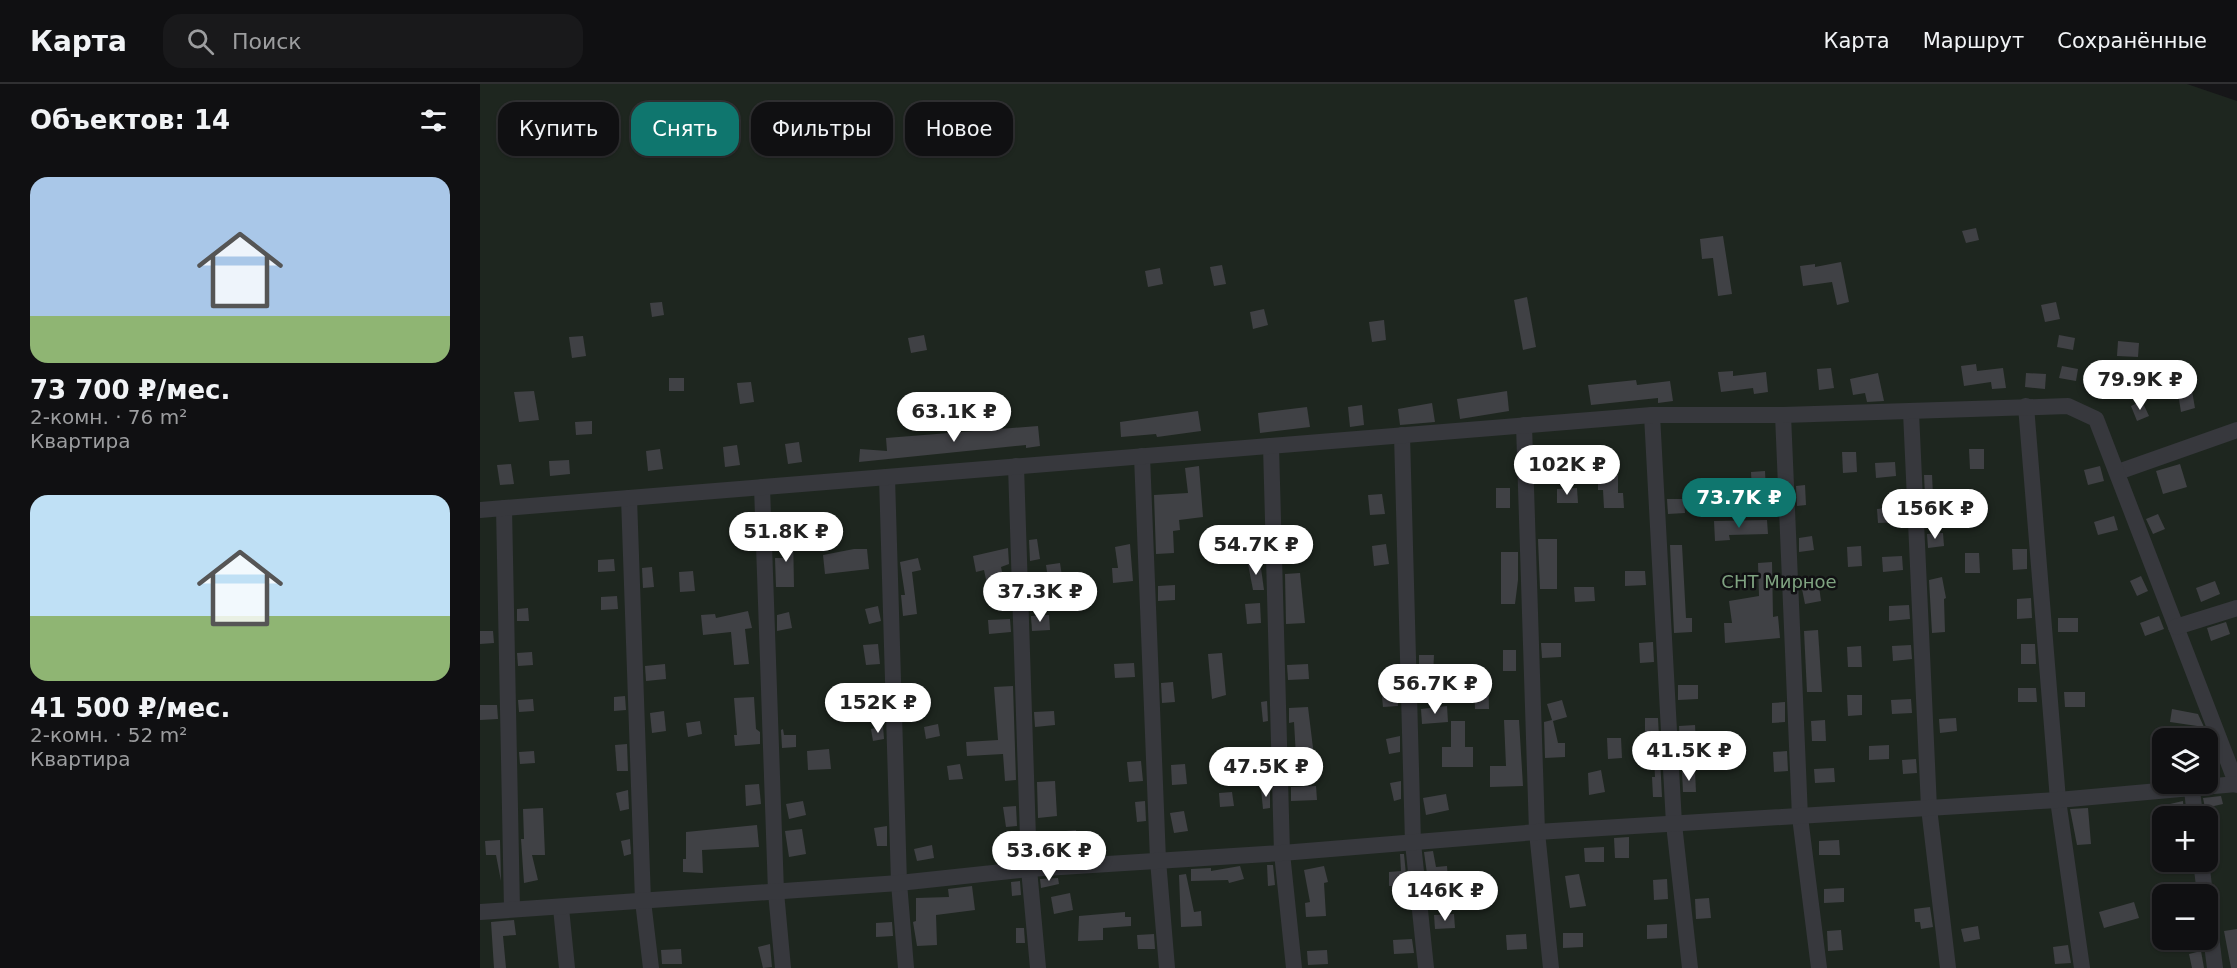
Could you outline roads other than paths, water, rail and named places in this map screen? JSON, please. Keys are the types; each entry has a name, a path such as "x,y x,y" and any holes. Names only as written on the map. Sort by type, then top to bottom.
{"street":[{"path":"2026,406 2058,800 2082,968"},
{"path":"480,510 1652,415 1783,415 2068,406 2096,419 2118,472 2237,784 2218,787"},
{"path":"1911,412 1929,808 1948,968"},
{"path":"1652,415 1674,824 1690,968"},
{"path":"1783,415 1800,817 1818,968"},
{"path":"1524,425 1537,832 1551,968"},
{"path":"2118,472 2237,430"},
{"path":"1402,435 1413,843 1426,968"},
{"path":"1271,446 1282,853 1294,968"},
{"path":"1142,456 1158,860 1167,968"},
{"path":"1016,466 1029,869 1038,968"},
{"path":"887,477 899,883 906,968"},
{"path":"762,487 776,892 783,968"},
{"path":"630,498 644,901 651,968"},
{"path":"504,508 512,909"},
{"path":"2176,627 2237,608"},
{"path":"480,912 899,883 1029,869 1282,853 1537,832 2152,793"},
{"path":"561,908 567,968"},
{"path":"2213,950 2215,968"}],"park label":[{"name":"СНТ Мирное","path":"1779,582"}]}
